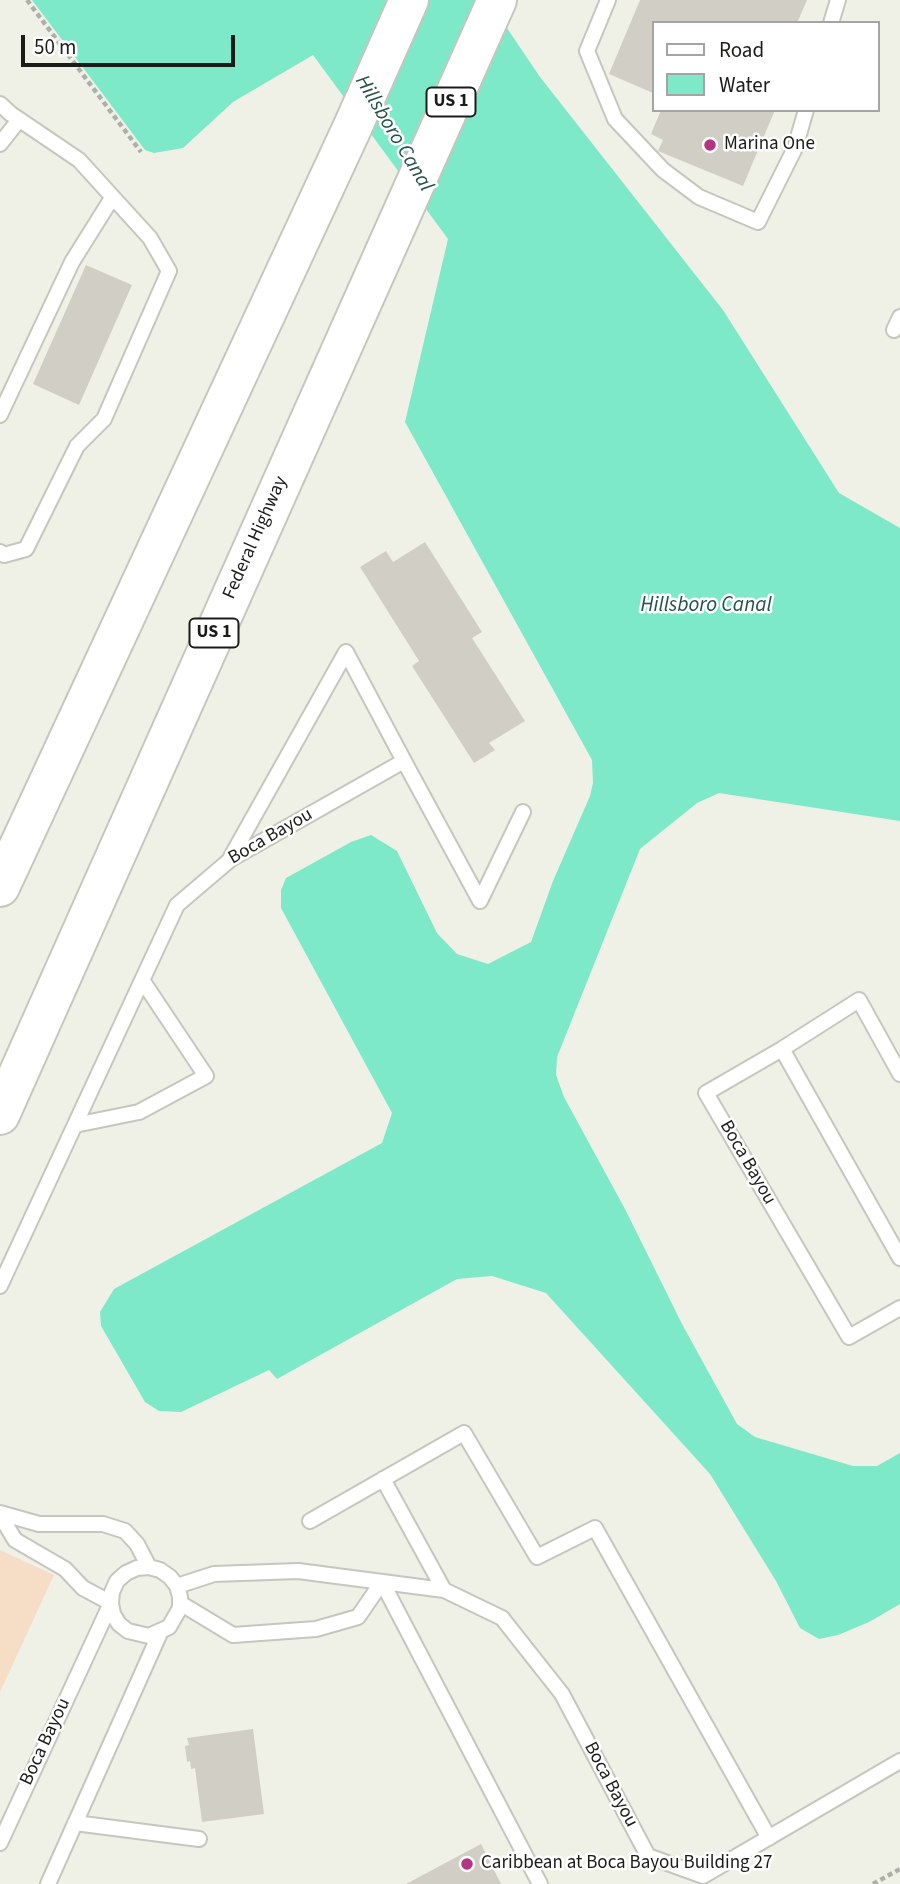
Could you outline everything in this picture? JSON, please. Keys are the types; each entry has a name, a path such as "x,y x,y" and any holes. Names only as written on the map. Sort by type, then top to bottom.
{"main road":[{"path":"0,887 409,0"},
{"name":"Federal Highway","path":"0,1115 12,1053 497,0"}],"lane":[{"path":"608,0 587,51 615,118 663,170 699,197 758,222 795,148 805,112"},
{"path":"832,21 838,0"},
{"path":"0,104 79,160 150,238 169,271 104,419 77,446 26,549 4,555 0,552"},
{"path":"0,144 19,120"},
{"path":"0,415 72,262 111,198"},
{"path":"231,859 346,652 480,901 523,812"},
{"name":"Boca Bayou","path":"0,1286 177,905 231,859 404,761"},
{"path":"75,1125 139,1112 206,1076 142,980"},
{"name":"Boca Bayou","path":"900,1074 859,1000 706,1093 849,1337 900,1308"},
{"path":"782,1049 900,1258"},
{"path":"310,1521 464,1433 537,1557 595,1528 769,1838"},
{"path":"383,1479 444,1590"},
{"path":"0,1514 39,1524 103,1524 125,1531 137,1544 149,1567 160,1570 177,1586 180,1603 176,1619 160,1633 149,1636 128,1631 113,1615 111,1604 83,1588 65,1569 15,1540 0,1514"},
{"name":"Boca Bayou","path":"0,1843 111,1604 117,1581 137,1567 149,1567"},
{"name":"Boca Bayou","path":"177,1586 214,1574 298,1571 444,1590 502,1618 562,1695 648,1856 703,1876"},
{"path":"180,1603 233,1635 316,1629 358,1617 382,1582 540,1884"},
{"path":"48,1884 160,1633"},
{"path":"690,1884 900,1761"},
{"path":"75,1823 199,1839"}],"path":[{"path":"27,0 141,152"},
{"path":"873,1884 900,1870"}],"shaded area":[{"path":"0,1550 54,1575 0,1692"}],"water":[{"name":"Hillsboro Canal","path":"32,0 488,0 540,77 723,310 839,493 900,528 900,821 719,793 697,803 640,849 557,1057 556,1075 564,1097 737,1424 755,1437 853,1466 877,1466 900,1453 900,1604 869,1622 838,1635 819,1639 800,1628 776,1581 710,1474 546,1293 492,1276 457,1279 277,1379 269,1370 181,1412 159,1411 145,1402 101,1326 100,1312 114,1289 382,1143 392,1113 281,908 281,890 286,878 351,842 371,835 397,851 437,933 457,954 488,964 531,942 553,881 590,796 593,783 592,760 405,422 448,239 313,55 233,102 183,148 154,153 145,150"}],"building":[{"path":"640,0 807,0 798,21 652,21 652,93 609,74"},
{"name":"Marina One","path":"660,112 774,112 743,186 658,151 663,140 651,134"},
{"path":"86,265 132,285 79,405 33,384"},
{"path":"425,542 482,632 472,638 525,721 489,743 495,750 474,763 412,666 419,661 360,567 386,551 393,562"},
{"path":"253,1729 264,1814 202,1822 195,1768 191,1769 190,1761 187,1762 187,1738"},
{"name":"Caribbean at Boca Bayou Building 27","path":"481,1844 501,1884 406,1884"}],"place":[{"name":"Marina One","path":"710,145"},
{"name":"Caribbean at Boca Bayou Building 27","path":"467,1864"}]}
